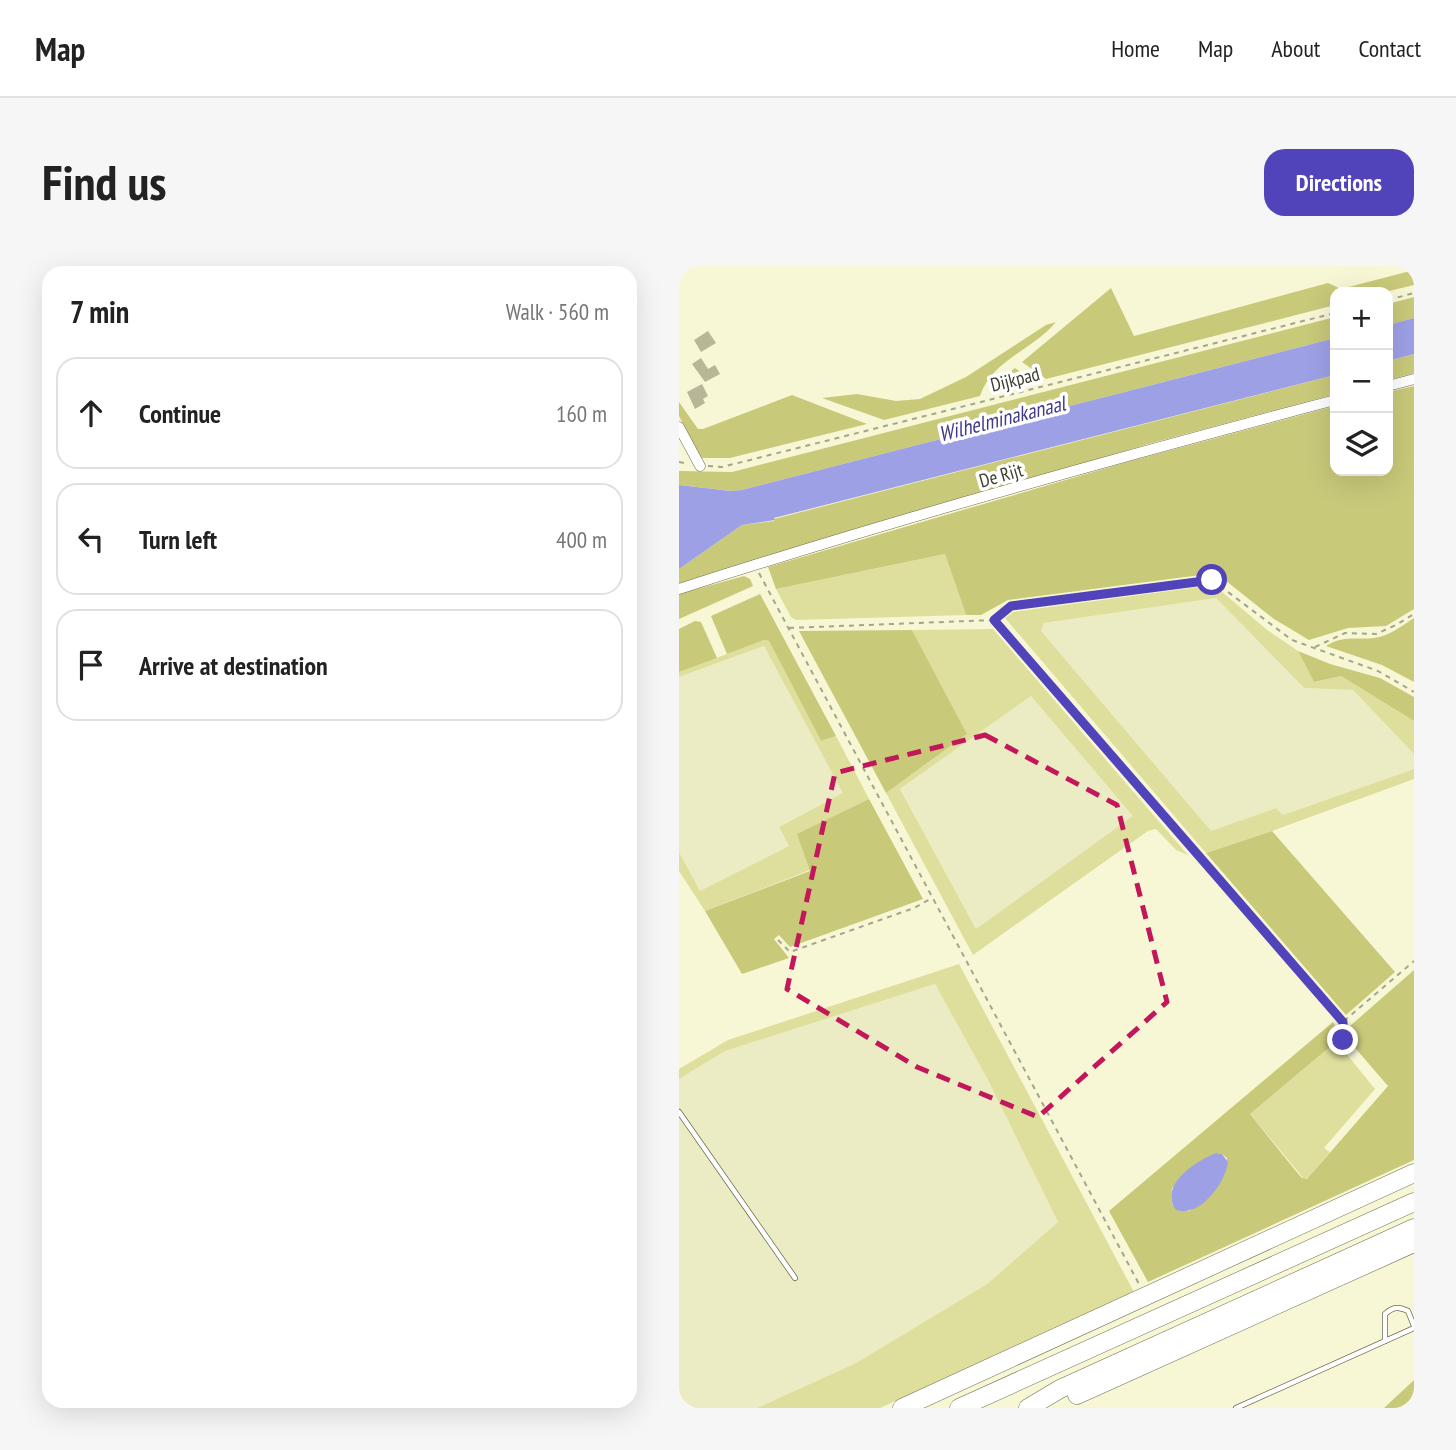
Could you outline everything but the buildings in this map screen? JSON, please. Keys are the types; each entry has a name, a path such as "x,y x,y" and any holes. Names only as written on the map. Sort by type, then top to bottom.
{"highway":[{"path":"902,1408 1414,1173"},
{"path":"958,1408 1414,1202"},
{"path":"1028,1408 1060,1390 1414,1228"},
{"path":"1041,1408 1137,1370 1414,1243"}],"street":[{"path":"1393,385 1414,379"},
{"name":"De Rijt","path":"679,589 1193,438 1330,401"},
{"path":"679,427 700,466"}],"lane":[{"path":"679,1112 795,1278"},
{"path":"1236,1408 1385,1341 1414,1327 1408,1311 1399,1307 1390,1309 1385,1314 1385,1341"}],"path":[{"path":"1393,299 1414,293"},
{"name":"Dijkpad","path":"700,466 722,467 1330,314"},
{"path":"755,566 1140,1285"},
{"path":"788,628 994,620 1011,606 1212,580 1292,640 1378,671 1414,692"},
{"path":"1313,648 1345,634 1376,634 1414,614"},
{"path":"994,620 1343,1022 1343,1040"},
{"path":"778,940 790,952 914,908 933,897"},
{"path":"1343,1022 1414,961"}],"highlighted area":[{"path":"985,735 1117,805 1167,1002 1038,1117 917,1067 787,989 835,773"}],"shaded area":[{"path":"1414,270 1414,285 1393,290 1393,287 1349,287"},
{"path":"1328,283 1337,287 1330,287 1330,306 1046,379 1022,362 1111,288 1134,336"},
{"path":"1414,297 1414,318 1393,324 1393,303"},
{"path":"1330,318 1330,339 742,490 679,485 679,471 732,472"},
{"path":"1056,322 1047,332 1003,364 986,384 980,396 884,420 822,398 857,394 896,401 920,399 966,377 1046,325"},
{"path":"1414,354 1414,373 1393,379 1393,360"},
{"path":"1015,368 1034,382 990,393 994,384"},
{"path":"1330,376 1330,395 1148,444 679,584 679,569 742,525"},
{"path":"1414,386 1414,609 1386,626 1348,628 1309,640 1274,619 1216,573 1008,600 981,615 966,615 945,554 776,589 768,567 1127,462 1330,407 1330,476 1393,476 1393,391"},
{"path":"792,395 867,424 730,458 701,458 679,416 679,402 698,429 703,429"},
{"path":"945,554 966,615 796,620 791,617 776,589"},
{"path":"744,576 750,579 753,586 679,619 679,594"},
{"path":"1214,585 1266,629 1298,651 1314,682 1341,676 1414,721 1414,754 1353,690 1304,688 1216,598 1044,623 1041,631 1211,831 1276,808 1283,815 1414,769 1414,779 1206,853 1005,618 1013,612"},
{"path":"760,594 836,736 821,741 769,641 764,640 727,654 711,616"},
{"path":"1216,598 1304,688 1353,690 1414,754 1414,769 1283,815 1276,808 1211,832 1040,631 1044,623"},
{"path":"1414,618 1414,682 1382,665 1326,646 1344,639 1380,637"},
{"path":"695,621 701,622 717,658 679,672 679,629"},
{"path":"993,629 1188,855 1176,850 1156,829 1148,831 973,955 886,793 967,734 912,630","holes":["1031,696 1133,816 976,929 900,789"]},
{"path":"912,630 967,734 886,793 799,631"},
{"path":"764,640 769,641 821,741 836,736 869,799 798,834 810,870 705,911 679,871 679,852 700,891 789,846 779,827 843,793 764,646 679,677 679,672"},
{"path":"764,646 844,793 779,827 789,846 700,891 679,852 679,677"},
{"path":"1298,651 1330,664 1380,678 1414,697 1414,721 1341,676 1314,682"},
{"path":"1031,696 1134,816 976,929 900,789"},
{"path":"869,799 923,899 790,947 779,935 774,939 789,958 742,974 705,911 810,871 797,834"},
{"path":"1272,831 1395,972 1346,1015 1206,853"},
{"path":"959,964 1134,1292 880,1408 757,1408 856,1363 987,1284 1058,1222 988,1080 935,984 725,1051 679,1079 679,1069 728,1040"},
{"path":"1414,970 1414,1160 1148,1282 1109,1211 1333,1022 1338,1040 1250,1114 1302,1178 1307,1179 1388,1086 1350,1042 1347,1037 1350,1026","holes":["1216,1153 1227,1158 1225,1167 1210,1195 1189,1211 1173,1205 1172,1188"]},
{"path":"935,984 988,1079 1058,1222 987,1284 856,1363 757,1408 679,1408 679,1079 725,1051"},
{"path":"1338,1040 1375,1089 1324,1148 1330,1152 1309,1177 1304,1179 1250,1114"},
{"path":"1414,1380 1414,1408 1384,1408"}],"water":[{"path":"1414,318 1414,354 1393,360 1393,324"},
{"path":"1330,339 1330,376 774,518 775,520 742,525 679,569 679,485 742,490"},
{"path":"1216,1153 1222,1154 1228,1162 1217,1188 1194,1209 1176,1210 1172,1201 1175,1183 1190,1168"}],"route":[{"path":"1212,580 1011,606 994,620 1343,1022 1343,1040"}],"water label":[{"name":"Wilhelminakanaal","path":"1002,419"}]}
